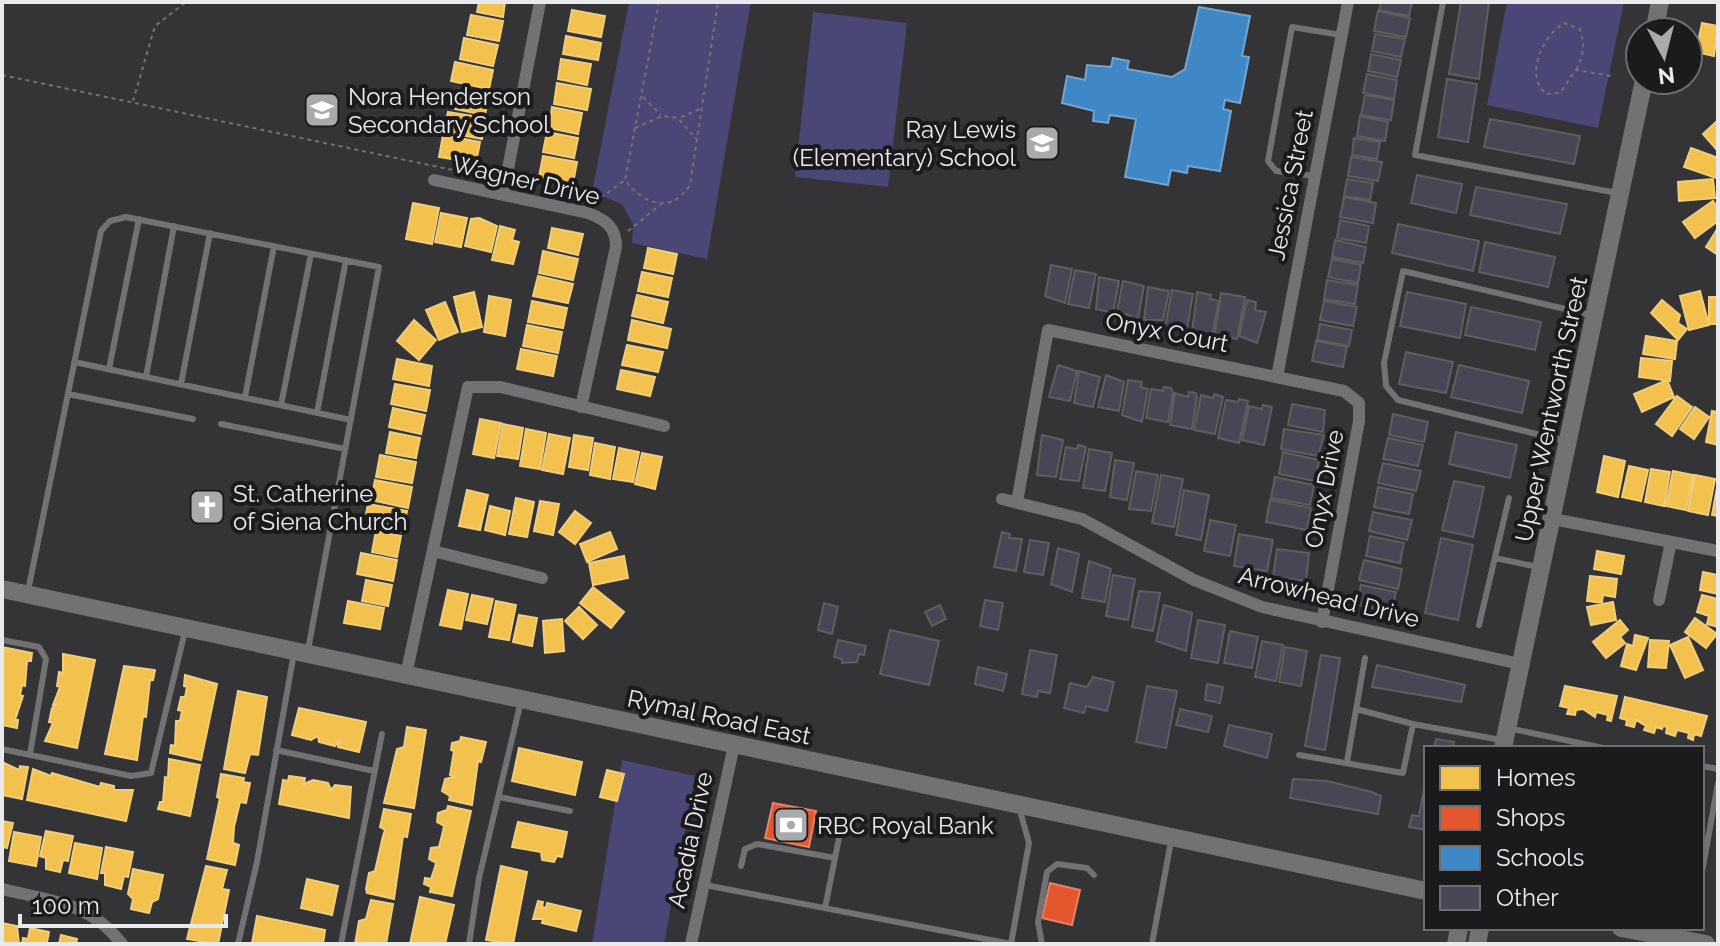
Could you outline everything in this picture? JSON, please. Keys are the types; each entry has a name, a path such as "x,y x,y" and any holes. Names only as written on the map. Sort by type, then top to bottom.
{"main road":[{"name":"Upper Wentworth Street","path":"1504,739 1641,96"},
{"name":"Rymal Road East","path":"2,589 1424,891"},
{"path":"1636,930 1696,938"}],"street":[{"path":"503,195 540,2"},
{"name":"Jessica Street","path":"1277,377 1348,2"},
{"name":"Wagner Drive","path":"434,180 588,213 603,218 616,235 581,407"},
{"name":"Onyx Court","path":"1017,502 1048,330 1277,377"},
{"name":"Onyx Drive","path":"1277,377 1344,391 1359,407 1322,622"},
{"path":"406,675 468,387 500,387 664,426"},
{"name":"Arrowhead Drive","path":"1002,499 1099,526 1194,580 1238,598 1322,622 1520,664"},
{"path":"1553,519 1718,551"},
{"path":"1659,600 1671,542"},
{"path":"433,551 542,578"},
{"name":"Acadia Drive","path":"691,944 734,745"},
{"path":"2,889 82,908 106,923 122,944"}],"lane":[{"path":"1443,2 1415,155 1621,194"},
{"path":"1314,176 1276,171 1268,161 1292,27 1341,35"},
{"path":"27,594 101,231 110,221 126,217 139,219 379,267 345,449 301,652 276,750 257,862 238,944"},
{"path":"109,369 139,219"},
{"path":"146,377 174,226"},
{"path":"181,384 210,233"},
{"path":"245,397 274,246"},
{"path":"281,405 311,254"},
{"path":"317,413 346,260"},
{"path":"1569,442 1398,400 1386,386 1384,363 1403,271 1596,316"},
{"path":"74,362 351,420"},
{"path":"68,394 193,419"},
{"path":"221,424 345,449"},
{"path":"1479,625 1509,498"},
{"path":"1495,558 1542,568"},
{"path":"2,749 131,776 151,773 186,627"},
{"path":"2,640 39,647 46,659 30,754"},
{"path":"1347,762 1365,658"},
{"path":"469,944 479,878 522,698"},
{"path":"1356,709 1413,724 1504,739 1581,746"},
{"path":"1299,755 1403,773 1413,724"},
{"path":"341,944 382,734"},
{"path":"276,750 374,771"},
{"path":"1704,862 1718,783"},
{"path":"499,797 570,811"},
{"path":"702,884 1011,944 1029,843 1018,804"},
{"path":"1704,823 1711,825"},
{"path":"825,908 841,828"},
{"path":"1152,944 1172,835"},
{"path":"741,866 745,849 757,844 835,858"},
{"path":"1042,944 1038,922 1047,872 1057,864 1087,868 1094,875"}],"path":[{"path":"133,102 155,26 186,2"},
{"path":"588,213 597,198 604,197 625,180 659,2"},
{"path":"616,235 633,229 660,204 679,198 690,185 718,2"},
{"path":"1564,23 1580,29 1583,39 1585,50 1576,70 1560,93 1546,94 1538,88 1535,78 1545,40 1564,23"},
{"path":"1576,70 1611,76"},
{"path":"2,75 484,175 503,195"},
{"path":"641,96 662,116"},
{"path":"635,128 662,116 678,118 701,108"},
{"path":"678,118 697,140"},
{"path":"625,180 643,199 660,204"}],"shaded area":[{"path":"629,2 751,2 707,259 632,243 633,224 622,204 592,192"},
{"path":"1507,2 1624,2 1598,128 1487,105"},
{"path":"813,12 907,23 888,187 795,177"},
{"path":"622,760 695,776 664,944 592,944"}],"building: Homes":[{"path":"479,2 505,2 503,17 477,12"},
{"path":"572,10 605,16 601,37 568,31"},
{"path":"471,15 503,21 499,41 467,35"},
{"path":"1704,23 1718,26 1714,56 1704,54"},
{"path":"566,36 601,43 598,60 563,54"},
{"path":"464,38 498,45 493,66 460,59"},
{"path":"561,59 591,64 587,85 558,79"},
{"path":"455,62 493,70 489,89 451,81"},
{"path":"557,83 591,89 587,110 554,104"},
{"path":"459,89 489,94 485,115 455,109"},
{"path":"552,107 582,113 578,134 549,128"},
{"path":"448,112 485,118 482,139 444,132"},
{"path":"1718,121 1718,151 1703,134"},
{"path":"547,132 578,138 574,158 543,152"},
{"path":"443,135 480,142 476,163 439,157"},
{"path":"1691,148 1718,158 1716,178 1684,167"},
{"path":"543,156 577,162 573,183 539,177"},
{"path":"1713,179 1715,198 1679,201 1678,182"},
{"path":"1713,201 1718,208 1718,221 1695,238 1683,222"},
{"path":"413,203 439,208 432,244 406,239"},
{"path":"441,213 467,218 461,247 435,242"},
{"path":"479,218 497,226 491,252 465,246 471,219"},
{"path":"500,226 515,230 512,240 519,242 513,264 492,260"},
{"path":"552,228 583,234 578,255 548,248"},
{"path":"1718,228 1718,255 1706,247"},
{"path":"648,248 677,254 673,274 644,268"},
{"path":"543,251 578,259 573,280 539,273"},
{"path":"642,272 672,278 668,297 638,291"},
{"path":"538,276 573,284 568,303 533,296"},
{"path":"1700,291 1709,325 1689,330 1680,296"},
{"path":"474,292 482,327 462,332 454,297"},
{"path":"637,295 668,302 663,323 632,316"},
{"path":"489,296 511,300 505,336 484,332"},
{"path":"1709,297 1718,297 1718,324 1709,324"},
{"path":"1662,300 1680,315 1678,323 1687,329 1678,340 1651,313"},
{"path":"532,301 567,308 563,328 528,322"},
{"path":"445,302 458,332 439,340 426,310"},
{"path":"414,320 436,340 419,360 397,341"},
{"path":"632,320 671,329 667,348 628,340"},
{"path":"527,325 562,332 558,353 523,346"},
{"path":"1646,336 1677,341 1675,359 1643,354"},
{"path":"627,345 663,352 658,372 622,365"},
{"path":"521,349 557,356 553,376 517,369"},
{"path":"1641,358 1672,361 1670,381 1639,377"},
{"path":"397,359 432,366 429,386 393,379"},
{"path":"621,370 655,377 650,396 617,389"},
{"path":"1667,380 1674,397 1642,412 1634,394"},
{"path":"395,384 430,390 426,411 391,404"},
{"path":"1677,396 1692,407 1672,436 1656,424"},
{"path":"1695,407 1709,417 1694,439 1680,429"},
{"path":"393,408 425,415 421,434 389,427"},
{"path":"1712,411 1718,412 1718,445 1706,442"},
{"path":"480,419 501,423 494,458 473,454"},
{"path":"503,424 523,428 518,459 497,456"},
{"path":"526,429 546,433 540,469 520,466"},
{"path":"390,432 420,438 416,458 386,453"},
{"path":"549,434 570,438 563,474 542,470"},
{"path":"574,435 593,438 588,470 569,467"},
{"path":"595,443 615,447 610,479 590,475"},
{"path":"619,448 639,452 633,482 613,479"},
{"path":"642,453 662,457 655,489 635,484"},
{"path":"380,455 416,462 412,483 376,477"},
{"path":"1604,456 1625,461 1618,497 1597,492"},
{"path":"1629,466 1648,470 1641,501 1622,497"},
{"path":"1651,469 1670,472 1664,506 1645,502"},
{"path":"1673,471 1693,475 1686,510 1666,506"},
{"path":"1695,475 1715,479 1708,515 1688,511"},
{"path":"375,480 412,487 408,508 371,500"},
{"path":"1718,482 1718,516 1712,515"},
{"path":"467,490 488,495 480,530 459,526"},
{"path":"516,498 534,502 527,537 509,534"},
{"path":"540,501 559,504 553,535 534,531"},
{"path":"368,504 407,511 403,532 364,525"},
{"path":"490,506 510,511 505,535 485,530"},
{"path":"575,511 591,523 575,544 559,532"},
{"path":"376,531 401,536 397,557 372,552"},
{"path":"610,532 617,549 587,562 580,544"},
{"path":"1597,551 1624,556 1621,574 1594,569"},
{"path":"361,553 397,560 393,581 357,574"},
{"path":"624,556 628,578 593,585 589,563"},
{"path":"1703,572 1718,575 1718,594 1700,590"},
{"path":"1590,576 1617,579 1615,597 1603,595 1602,603 1587,601"},
{"path":"366,580 392,585 388,606 362,601"},
{"path":"593,587 624,612 611,628 580,603"},
{"path":"448,590 468,594 461,629 440,625"},
{"path":"472,595 493,599 487,624 466,620"},
{"path":"1702,595 1718,599 1718,627 1707,624 1709,616 1697,612"},
{"path":"348,601 384,608 380,629 344,623"},
{"path":"496,601 516,605 509,640 489,637"},
{"path":"1613,602 1616,620 1591,625 1587,607"},
{"path":"579,607 597,625 583,639 565,621"},
{"path":"519,615 537,618 532,646 513,642"},
{"path":"1695,618 1717,634 1706,648 1685,632"},
{"path":"562,619 564,651 545,653 543,621"},
{"path":"1620,620 1628,630 1620,637 1625,643 1606,658 1593,642"},
{"path":"1635,635 1648,638 1636,670 1621,666 1627,644 1633,646"},
{"path":"1688,637 1703,670 1685,678 1670,645"},
{"path":"1650,640 1669,641 1666,668 1648,667"},
{"path":"2,647 32,653 31,661 27,661 25,686 22,685 20,695 23,696 15,720 18,720 17,728 2,725"},
{"path":"63,654 95,660 77,748 45,741 53,723 49,722 60,687 57,686 59,672 63,673"},
{"path":"124,666 155,670 153,680 150,680 137,760 105,754"},
{"path":"185,675 217,684 201,760 170,753 171,745 175,746 176,721 180,721 182,711 178,710 181,697 185,697 187,687 184,686"},
{"path":"1565,686 1617,696 1611,721 1607,720 1608,715 1596,712 1595,717 1583,709 1576,710 1575,715 1567,714 1569,708 1560,706"},
{"path":"238,691 267,697 258,755 250,754 245,773 224,769"},
{"path":"1625,697 1707,716 1701,736 1694,734 1693,740 1688,738 1689,733 1677,730 1675,736 1666,733 1667,727 1663,726 1662,729 1656,727 1654,733 1644,730 1646,726 1636,720 1634,727 1626,725 1627,720 1620,718"},
{"path":"299,708 366,722 359,752 338,747 339,741 335,746 319,742 318,736 311,740 292,735"},
{"path":"407,727 426,730 414,808 384,803 397,749 404,747"},
{"path":"461,737 486,742 481,762 478,761 472,805 449,800 450,796 442,791 445,779 453,777 450,775 454,751 451,750 452,743 460,741"},
{"path":"519,748 582,762 575,795 512,781"},
{"path":"169,759 200,765 190,816 158,809 160,802 163,802"},
{"path":"2,762 19,770 20,766 28,767 22,799 2,795"},
{"path":"33,769 100,787 101,783 114,786 114,790 133,790 126,821 27,800"},
{"path":"607,770 624,774 617,801 600,797"},
{"path":"221,774 244,778 243,782 250,783 246,803 240,802 234,827 233,843 239,845 235,865 207,859 220,798 217,797"},
{"path":"289,776 305,778 304,784 313,780 328,783 331,790 335,785 351,787 349,818 279,804 283,780 288,781"},
{"path":"448,806 471,811 452,896 430,892 431,887 424,884 425,878 431,879 436,863 429,859 431,848 439,847 444,826 437,822 438,813 447,810"},
{"path":"384,809 411,814 407,837 403,836 394,899 367,893 366,889 369,873 375,871 385,830 380,827"},
{"path":"2,821 13,823 7,848 3,847 2,852"},
{"path":"518,822 567,832 562,857 557,856 554,862 542,860 541,852 512,847"},
{"path":"46,831 73,836 68,861 63,860 60,872 46,869 46,858 40,856"},
{"path":"14,832 41,837 36,866 9,861"},
{"path":"75,843 102,848 97,879 69,873"},
{"path":"106,847 133,852 128,877 124,876 121,889 105,885 105,873 101,873"},
{"path":"206,866 227,870 222,889 229,890 218,944 187,939"},
{"path":"501,866 527,872 513,944 486,940"},
{"path":"133,869 163,875 158,899 152,902 149,913 131,909 133,899 128,894"},
{"path":"307,879 338,886 332,915 301,908"},
{"path":"420,897 454,905 445,944 410,944"},
{"path":"371,900 393,904 386,944 355,944 359,921 366,919"},
{"path":"538,901 543,902 542,907 546,908 547,903 581,911 576,931 542,923 543,919 533,919"},
{"path":"257,916 325,930 323,944 252,943"},
{"path":"2,923 17,926 19,944 2,944"},
{"path":"30,928 49,932 47,942 50,944 22,944 23,938 28,939"},
{"path":"61,935 77,939 76,944 59,944"}],"building: Shops":[{"name":"RBC Royal Bank","path":"773,803 816,811 809,847 765,838"},
{"path":"1050,883 1080,890 1072,925 1042,918"}],"building: Schools":[{"path":"1199,7 1250,16 1242,56 1249,57 1240,103 1225,100 1223,109 1231,111 1220,171 1188,166 1187,173 1171,170 1168,185 1125,177 1136,119 1110,115 1108,123 1093,121 1094,111 1062,103 1067,76 1085,80 1087,65 1111,67 1113,58 1129,61 1127,69 1172,77 1185,69"}],"building: Other":[{"path":"1381,2 1412,2 1409,16 1379,10"},
{"path":"1461,2 1489,2 1479,79 1449,74"},
{"path":"1378,11 1410,18 1406,37 1374,31"},
{"path":"1375,34 1405,39 1401,57 1372,51"},
{"path":"1371,54 1401,60 1397,77 1368,71"},
{"path":"1367,74 1397,80 1394,99 1363,93"},
{"path":"1447,79 1477,84 1468,142 1438,137"},
{"path":"1365,95 1394,100 1391,120 1361,115"},
{"path":"1360,116 1388,122 1385,141 1357,136"},
{"path":"1490,119 1580,136 1574,164 1484,147"},
{"path":"1354,138 1380,142 1377,159 1352,155"},
{"path":"1351,157 1382,162 1378,181 1348,176"},
{"path":"1417,175 1462,184 1456,213 1411,203"},
{"path":"1347,179 1373,183 1370,200 1344,196"},
{"path":"1476,187 1567,204 1560,234 1470,215"},
{"path":"1344,197 1376,203 1373,223 1340,217"},
{"path":"1340,220 1369,226 1366,243 1337,238"},
{"path":"1398,224 1479,241 1473,271 1392,253"},
{"path":"1335,240 1366,247 1363,263 1332,257"},
{"path":"1485,242 1555,257 1548,287 1479,272"},
{"path":"1332,259 1361,265 1358,283 1328,277"},
{"path":"1051,265 1072,269 1065,303 1045,296"},
{"path":"1075,270 1096,274 1089,308 1068,304"},
{"path":"1099,277 1119,281 1113,313 1096,309"},
{"path":"1327,280 1358,285 1355,304 1324,299"},
{"path":"1123,281 1144,286 1138,319 1117,311"},
{"path":"1148,287 1169,291 1163,320 1144,320"},
{"path":"1172,290 1193,294 1187,328 1165,327"},
{"path":"1197,292 1211,295 1210,299 1219,301 1212,336 1192,332"},
{"path":"1407,292 1466,304 1460,338 1400,326"},
{"path":"1221,293 1245,297 1237,339 1216,336"},
{"path":"1247,300 1256,302 1255,310 1266,312 1257,343 1239,336"},
{"path":"1324,301 1357,307 1353,326 1320,320"},
{"path":"1471,307 1541,322 1535,350 1465,335"},
{"path":"1320,324 1352,330 1349,346 1317,340"},
{"path":"1316,341 1347,347 1343,367 1312,361"},
{"path":"1406,352 1453,362 1446,393 1399,384"},
{"path":"1058,365 1077,371 1070,401 1049,397"},
{"path":"1459,365 1529,381 1522,413 1451,397"},
{"path":"1079,371 1100,377 1093,407 1074,403"},
{"path":"1106,375 1124,382 1119,411 1098,407"},
{"path":"1128,380 1142,382 1141,387 1148,389 1142,422 1122,415"},
{"path":"1164,387 1171,388 1173,393 1168,422 1146,418 1151,389 1163,391"},
{"path":"1189,392 1196,393 1197,398 1192,429 1170,425 1175,393 1188,397"},
{"path":"1214,394 1223,397 1215,434 1194,430 1201,395 1213,398"},
{"path":"1239,399 1248,401 1239,443 1218,438 1226,400 1238,402"},
{"path":"1292,404 1325,410 1323,432 1288,425"},
{"path":"1263,405 1272,407 1264,445 1242,440 1249,406 1262,409"},
{"path":"1393,414 1428,422 1424,442 1389,435"},
{"path":"1284,429 1324,435 1318,456 1281,449"},
{"path":"1456,432 1517,445 1510,478 1449,464"},
{"path":"1042,435 1063,440 1056,477 1037,475"},
{"path":"1388,438 1423,445 1418,466 1383,459"},
{"path":"1078,445 1086,447 1079,481 1060,479 1066,447 1077,449"},
{"path":"1089,449 1112,453 1105,491 1083,488"},
{"path":"1283,452 1319,460 1315,481 1279,474"},
{"path":"1115,460 1134,463 1127,500 1110,497"},
{"path":"1383,463 1421,471 1416,491 1378,483"},
{"path":"1136,471 1158,475 1151,511 1129,509"},
{"path":"1161,475 1183,479 1174,527 1152,523"},
{"path":"1275,477 1314,485 1310,505 1271,498"},
{"path":"1454,481 1484,487 1473,537 1442,530"},
{"path":"1378,487 1413,494 1409,514 1374,507"},
{"path":"1184,490 1209,495 1201,540 1176,535"},
{"path":"1270,500 1311,508 1307,530 1266,522"},
{"path":"1373,512 1412,520 1407,540 1369,531"},
{"path":"1210,520 1236,525 1230,556 1204,551"},
{"path":"1002,532 1010,534 1009,538 1022,539 1016,571 994,567"},
{"path":"1239,534 1273,540 1267,571 1234,566"},
{"path":"1370,536 1404,543 1400,563 1366,556"},
{"path":"1441,538 1473,545 1458,620 1425,613"},
{"path":"1030,540 1049,543 1043,575 1024,572"},
{"path":"1058,548 1079,554 1072,592 1051,584"},
{"path":"1277,549 1309,553 1306,581 1273,577"},
{"path":"1364,560 1402,569 1398,589 1359,580"},
{"path":"1089,561 1111,569 1105,602 1082,598"},
{"path":"1113,575 1135,579 1128,620 1106,616"},
{"path":"1361,585 1396,592 1392,612 1357,605"},
{"path":"1139,591 1160,593 1153,631 1132,627"},
{"path":"985,600 1003,603 998,630 980,626"},
{"path":"824,603 838,607 832,634 818,630"},
{"path":"940,605 946,619 932,626 925,612"},
{"path":"1164,605 1192,613 1186,651 1156,641"},
{"path":"1198,620 1225,625 1218,663 1191,658"},
{"path":"890,630 939,641 929,685 880,674"},
{"path":"1230,631 1258,637 1252,668 1224,663"},
{"path":"838,640 866,646 864,655 859,654 857,662 842,663 842,659 834,657"},
{"path":"1262,641 1283,645 1276,681 1255,677"},
{"path":"1285,647 1307,651 1301,686 1279,682"},
{"path":"1030,650 1057,655 1050,693 1038,691 1037,697 1022,694"},
{"path":"1321,655 1340,658 1325,750 1305,746"},
{"path":"1377,665 1465,685 1461,702 1372,687"},
{"path":"978,667 1007,674 1003,691 975,684"},
{"path":"1093,677 1114,682 1107,711 1086,706 1084,713 1064,708 1070,683 1087,687"},
{"path":"1207,684 1223,687 1220,703 1205,700"},
{"path":"1147,686 1177,691 1166,748 1136,742"},
{"path":"1180,709 1212,716 1208,732 1176,725"},
{"path":"1229,725 1272,734 1267,758 1224,746"},
{"path":"1436,739 1454,742 1453,746 1434,746"},
{"path":"1293,779 1327,781 1372,792 1381,796 1378,814 1290,798"},
{"path":"1424,790 1424,830 1409,827 1412,815 1419,816"}],"place":[{"name":"Nora Henderson Secondary School","path":"322,110"},
{"name":"Ray Lewis (Elementary) School","path":"1042,143"},
{"name":"St. Catherine of Siena Church","path":"207,507"},
{"name":"RBC Royal Bank","path":"791,825"}]}
